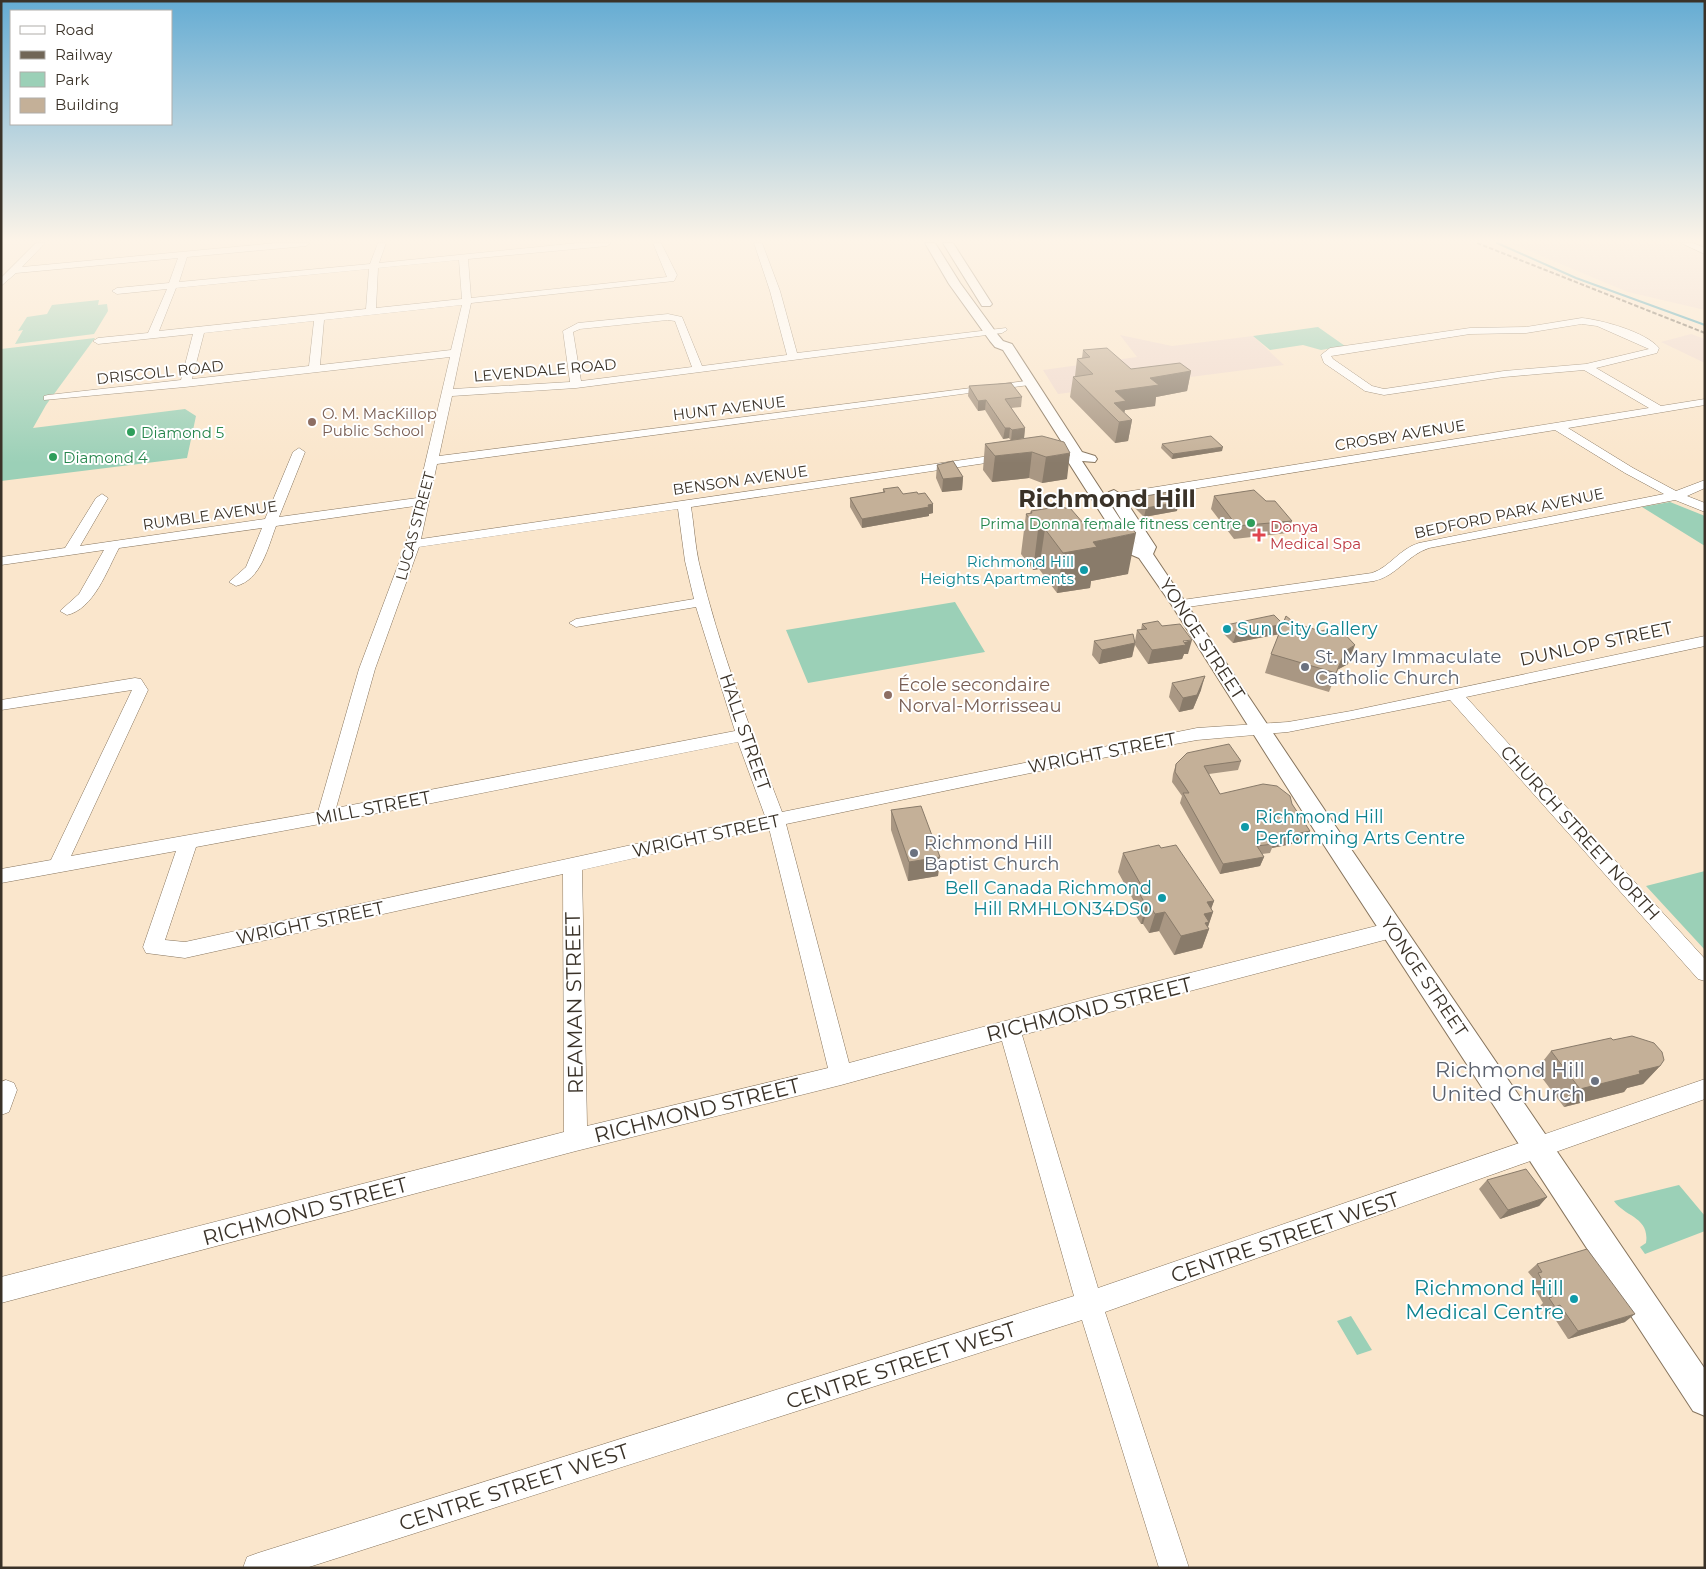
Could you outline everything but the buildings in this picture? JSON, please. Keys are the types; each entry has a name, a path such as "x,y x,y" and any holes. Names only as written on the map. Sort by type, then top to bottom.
{"main road":[{"name":"YONGE STREET","path":"983,316 996,331"},
{"name":"YONGE STREET","path":"988,316 996,331 999,344 1008,346 1074,460 1108,499 1131,548 1146,554 1180,604 1392,930 1538,1146 1705,1399"}],"street":[{"path":"152,336 161,316"},
{"path":"98,341 334,316"},
{"name":"LUCAS STREET","path":"325,818 367,669 413,544 463,316"},
{"path":"782,316 793,357"},
{"path":"576,385 568,331 578,326 668,317 679,319 698,370"},
{"path":"314,369 318,318"},
{"path":"1582,321 1599,323 1648,343 1654,348 1653,351 1586,367 1504,374 1384,392 1369,389 1328,361 1326,354 1330,351 1470,331 1526,330 1582,321"},
{"path":"185,384 200,331"},
{"name":"LEVENDALE ROAD","path":"447,393 576,385 996,331"},
{"name":"DRISCOLL ROAD","path":"48,398 454,353"},
{"path":"1586,367 1589,373 1617,387 1636,401 1660,410"},
{"name":"HUNT AVENUE","path":"432,461 1029,382"},
{"name":"CROSBY AVENUE","path":"1108,499 1705,402"},
{"path":"1557,426 1637,477 1674,496 1705,508"},
{"path":"236,582 252,569 273,522 299,452"},
{"name":"BENSON AVENUE","path":"413,544 1022,453"},
{"name":"BEDFORD PARK AVENUE","path":"1180,604 1374,577 1390,572 1405,554 1415,548 1674,496 1705,484"},
{"path":"70,551 102,498"},
{"name":"RUMBLE AVENUE","path":"1,561 423,501"},
{"name":"HALL STREET","path":"684,504 692,562 702,602 744,735 776,820 841,1075"},
{"path":"67,611 85,596 114,545"},
{"path":"576,622 702,602"},
{"name":"DUNLOP STREET","path":"1260,728 1288,727 1333,720 1705,641"},
{"path":"1,705 135,683 140,690 57,866"},
{"name":"CHURCH STREET NORTH","path":"1454,694 1705,973"},
{"name":"WRIGHT STREET","path":"188,843 154,947 185,950 776,820 1131,746 1197,734 1260,728"},
{"name":"MILL STREET","path":"1,876 325,818 744,735"},
{"name":"REAMAN STREET","path":"572,866 576,1140"},
{"name":"RICHMOND STREET","path":"1,1290 576,1140 841,1075 1009,1029 1392,930"},
{"path":"1009,1029 1090,1304 1174,1568"},
{"name":"CENTRE STREET WEST","path":"258,1568 1090,1304 1458,1177 1538,1146 1705,1089"}],"shaded area":[{"path":"1691,334 1705,339 1705,363 1661,342"},
{"path":"1120,335 1172,346 1253,336 1284,365 1058,394 1043,370 1137,357"}],"green space":[{"path":"105,316 94,334 15,344 23,330 18,331 27,317"},
{"path":"1318,327 1345,346 1321,350 1303,345 1270,350 1253,336"},
{"path":"95,338 46,405 33,428 185,409 196,416 187,458 1,481 1,349"},
{"path":"1670,502 1705,516 1705,546 1642,507"},
{"path":"955,602 985,652 808,683 786,630"},
{"path":"1705,871 1705,950 1646,886"},
{"path":"1679,1185 1705,1216 1705,1231 1645,1254 1640,1247 1646,1243 1644,1228 1636,1218 1614,1201"},
{"path":"1351,1316 1372,1350 1357,1355 1337,1321"}],"waterway":[{"path":"1681,316 1705,325"}],"railway":[{"path":"1662,316 1705,333"}],"place":[{"name":"O. M. MacKillop Public School","path":"312,422"},
{"name":"Diamond 5","path":"131,432"},
{"name":"Diamond 4","path":"53,457"},
{"name":"Prima Donna female fitness centre","path":"1251,523"},
{"name":"Donya Medical Spa","path":"1259,535"},
{"name":"Richmond Hill Heights Apartments","path":"1084,570"},
{"name":"Sun City Gallery","path":"1227,629"},
{"name":"St. Mary Immaculate Catholic Church","path":"1305,667"},
{"name":"École secondaire Norval-Morrisseau","path":"888,695"},
{"name":"Richmond Hill Performing Arts Centre","path":"1245,827"},
{"name":"Richmond Hill Baptist Church","path":"914,853"},
{"name":"Bell Canada Richmond Hill RMHLON34DS0","path":"1162,898"},
{"name":"Richmond Hill United Church","path":"1595,1081"},
{"name":"Richmond Hill Medical Centre","path":"1574,1299"}],"district":[{"name":"Richmond Hill","path":"1107,498"}]}
